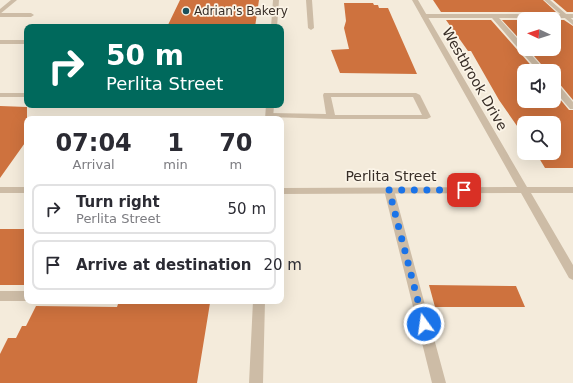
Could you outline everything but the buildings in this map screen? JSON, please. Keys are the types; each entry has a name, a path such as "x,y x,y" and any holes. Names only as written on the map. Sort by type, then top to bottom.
{"street":[{"path":"0,12 14,0"},
{"path":"274,24 276,0"},
{"path":"309,0 311,28"},
{"name":"Westbrook Drive","path":"415,0 573,274"},
{"path":"547,0 573,23"},
{"path":"0,15 31,14"},
{"path":"424,16 573,16"},
{"path":"494,16 536,64"},
{"path":"0,42 24,42"},
{"path":"561,93 573,107"},
{"path":"0,95 24,95"},
{"path":"284,117 331,117 427,117 416,95 327,95 331,117"},
{"path":"0,190 24,190"},
{"path":"389,190 439,383"},
{"name":"Perlita Street","path":"284,191 573,190"},
{"path":"0,296 24,296"},
{"path":"256,383 259,304"}],"place":[{"name":"Adrian's Bakery","path":"186,11"}],"route":[{"path":"424,324 389,190 464,190"}]}
